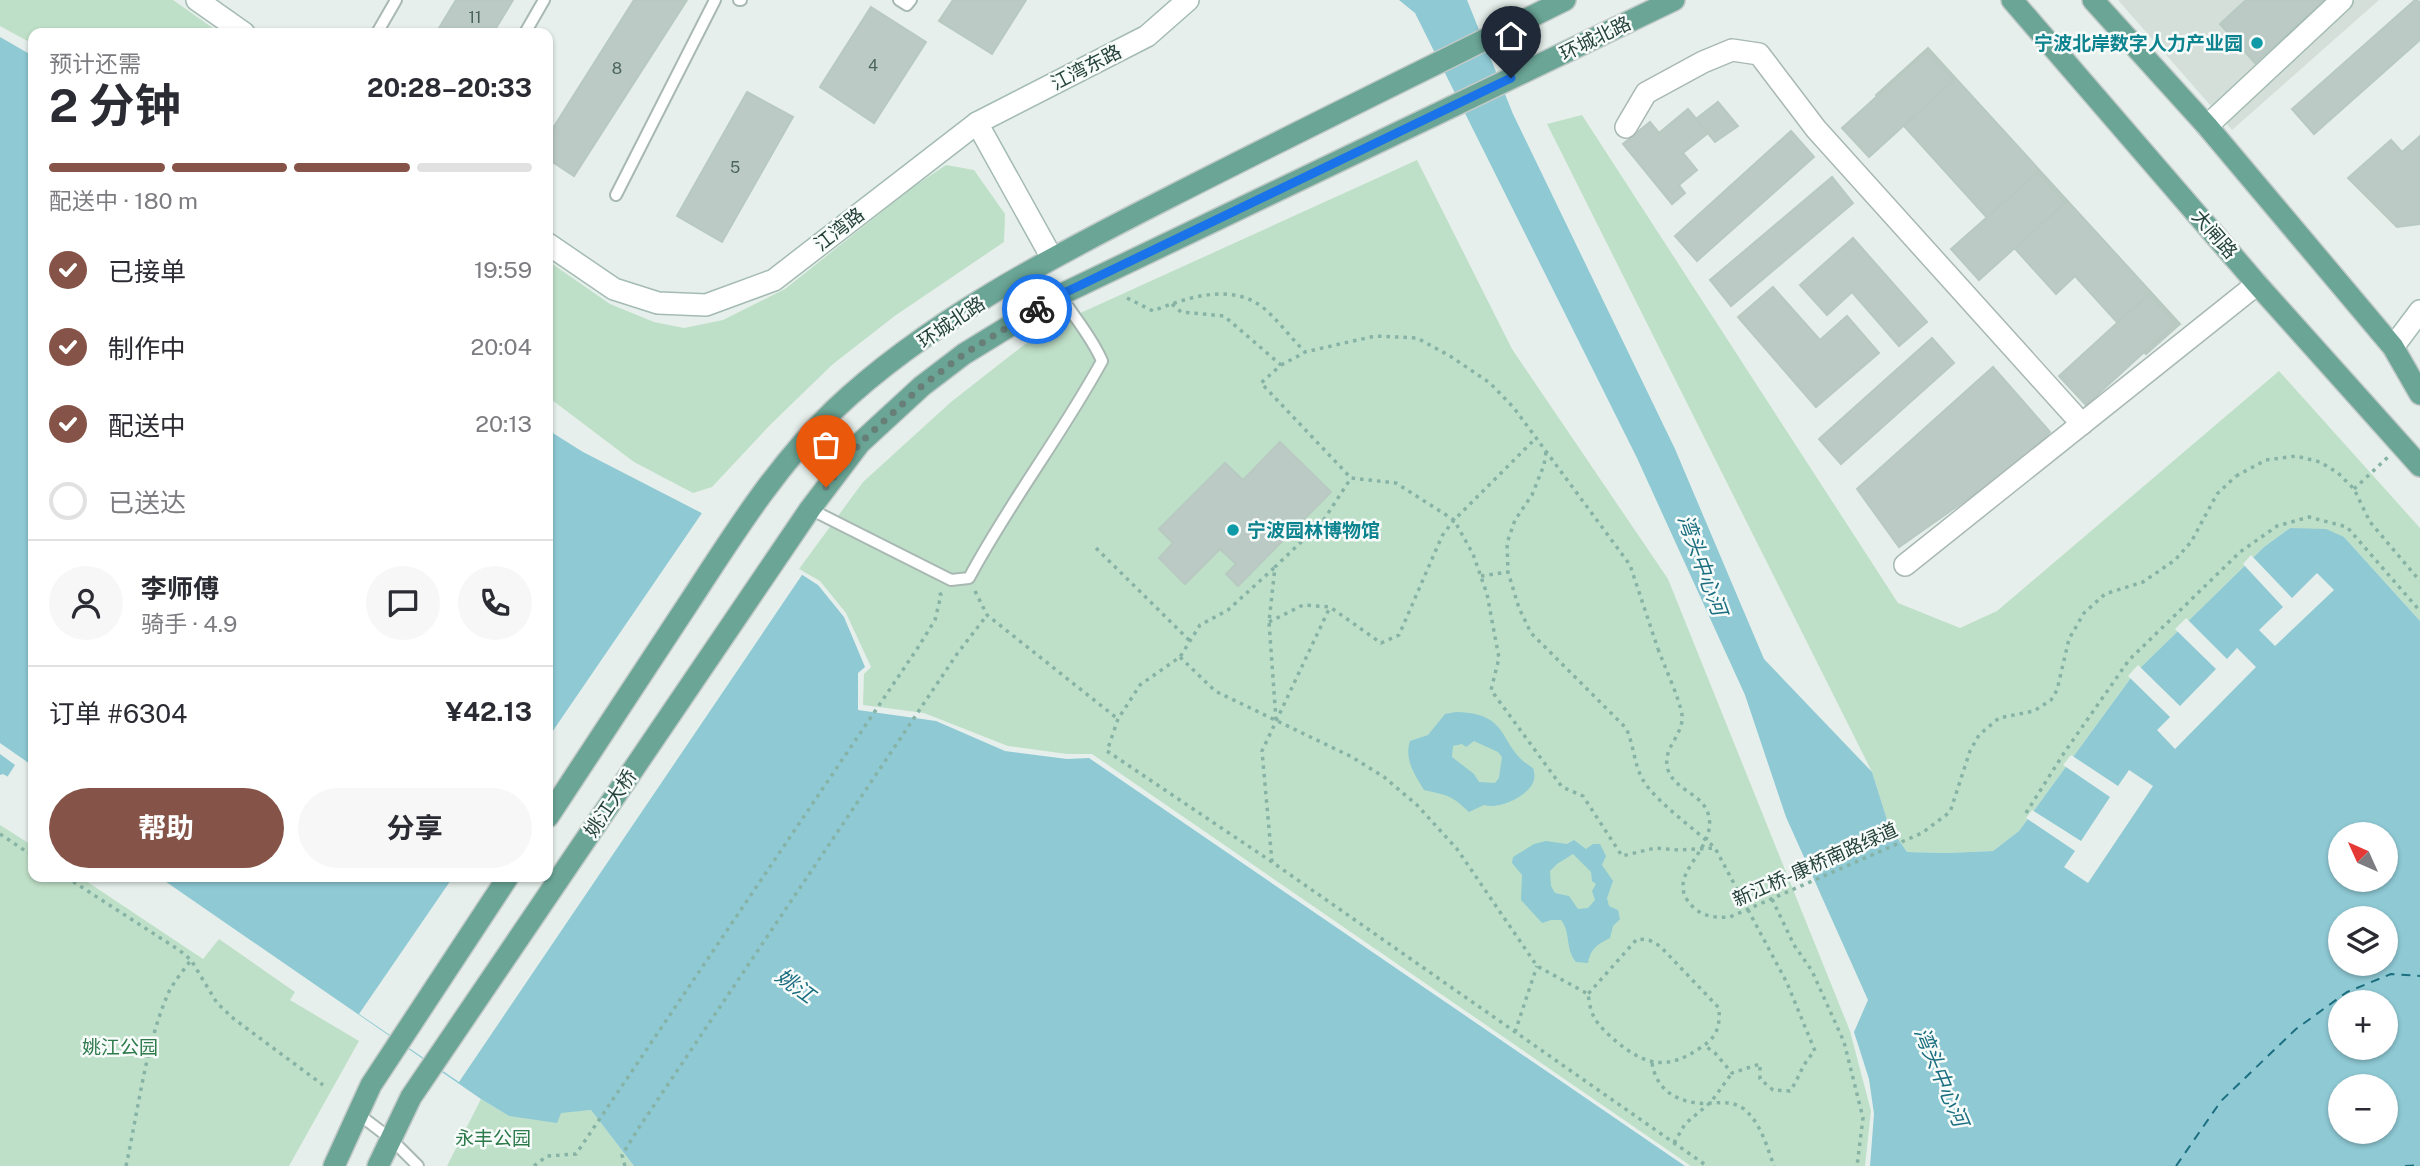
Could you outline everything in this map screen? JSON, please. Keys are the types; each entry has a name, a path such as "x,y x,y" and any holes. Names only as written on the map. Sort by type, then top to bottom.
{"main road":[{"name":"环城北路","path":"553,809 752,507 790,457 825,419 875,376 922,340 1052,258 1275,143 1565,0"},
{"name":"大闸路","path":"2012,0 2257,284 2420,466"},
{"path":"2093,0 2207,126 2393,347 2418,382"},
{"name":"环城北路","path":"810,509 860,443 922,386 964,354 1060,295 1668,3"},
{"name":"姚江大桥","path":"391,1139 411,1097 810,509"},
{"path":"334,1166 371,1085 505,882"},
{"path":"320,1166 347,1135"},
{"path":"378,1166 391,1139"}],"street":[{"path":"197,0 237,28"},
{"name":"江湾东路","path":"977,123 1147,36 1188,0"},
{"path":"2207,126 2342,0"},
{"path":"1626,127 1646,93 1703,62 1732,50 1759,54 1816,129 2082,424"},
{"path":"977,123 1052,258"},
{"name":"江湾路","path":"553,247 614,289 658,303 706,305 774,280 977,123"},
{"path":"1905,565 2257,284"},
{"path":"2393,347 2420,311"}],"lane":[{"path":"380,28 396,0"},
{"path":"528,28 544,0"},
{"path":"616,195 715,0"},
{"path":"899,0 907,5 911,0"},
{"path":"810,509 951,580 969,578 984,549 1077,405 1102,361 1096,345 1060,295"},
{"path":"357,1113 391,1139 418,1166"}],"path":[{"path":"1126,299 1153,311 1211,293 1246,297 1266,309 1305,352"},
{"path":"1172,303 1181,312 1224,316 1281,365 1261,383 1351,478 1396,483 1454,520 1473,554 1487,594 1499,658 1491,690 1562,787 1583,796 1622,856 1656,848 1716,848"},
{"name":"新江桥-康桥南路绿道","path":"1281,365 1305,352 1375,336 1417,338 1490,383 1514,408 1630,565 1682,714 1680,730 1667,752 1668,769 1677,785 1705,805 1710,821 1704,848 1685,876 1684,891 1687,899 1699,911 1722,918 1730,917 1922,833 1950,812 1970,751 1979,735 1999,718 2034,711 2051,699 2057,690 2069,639 2084,613 2105,594 2143,582 2170,564 2191,542 2217,494 2236,477 2266,460 2296,456 2320,462 2339,473 2354,489 2370,522 2420,581"},
{"path":"1269,622 1303,605 1330,607 1381,643 1399,635 1441,536 1536,438"},
{"path":"1546,452 1544,465 1532,495 1516,520 1507,543 1508,572 1518,608 1531,633 1626,729 1633,743 1643,780 1657,796 1716,848 1787,983 1815,1051 1803,1063 1799,1078 1790,1091 1773,1090 1760,1079 1760,1064 1732,1073 1711,1102 1685,1124 1674,1143"},
{"path":"1351,478 1323,521 1228,610 1200,625 1180,657 1140,685 1118,719 1107,751 1272,862 1707,1166"},
{"path":"2026,813 2129,660 2240,552 2277,526 2309,517 2347,527 2420,611"},
{"path":"1096,548 1190,640"},
{"path":"534,1166 547,1156 576,1154 917,649 934,620 941,595 925,566"},
{"path":"1275,567 1269,622 1276,720"},
{"path":"1481,576 1508,572"},
{"path":"969,578 987,615 1118,719"},
{"path":"1272,862 1262,751 1330,607"},
{"path":"624,1165 622,1155 638,1129 957,654 987,615"},
{"path":"1180,657 1215,691 1352,757 1384,777 1417,805 1457,849 1537,966 1588,994 1592,1014 1607,1034 1633,1055 1652,1063 1685,1058 1713,1039 1719,1030 1718,1008 1660,946 1649,940 1637,939 1588,994"},
{"path":"0,834 28,853"},
{"path":"74,882 179,950 191,960 200,978 225,1011 323,1086"},
{"path":"1772,899 1794,945 1812,971 1844,1042 1863,1118 1857,1166"},
{"path":"126,1166 142,1083 167,994 191,960"},
{"path":"1515,1032 1537,966"},
{"path":"1704,1045 1715,1052 1732,1073"},
{"path":"1652,1063 1655,1078 1664,1090 1696,1103 1723,1101 1741,1107 1753,1118 1774,1166"}],"shaded area":[{"path":"2118,0 2379,0 2232,130"}],"green space":[{"path":"0,0 173,0 213,28 28,28 28,41 0,26"},
{"path":"1582,115 1898,603 1960,628 1997,611 2279,371 2420,528 2420,621 2344,537 2290,528 2264,547 2133,675 2019,831 1993,851 1907,852 1889,826 1872,772 1547,124"},
{"path":"1417,160 1512,349 1668,579 1850,1031 1871,1111 1865,1166 1691,1166 1092,754 1067,754 1008,746 924,713 863,705 864,674 871,667 846,613 820,581 799,569 863,482 951,402 1043,330"},
{"path":"946,165 974,170 1005,214 1004,242 896,315 833,364 770,425 712,487 693,493 634,462 553,401 553,264 610,304 654,322 684,328 723,320 785,289 913,187"},
{"name":"姚江公园","path":"0,825 28,843 28,882 88,882 203,959 219,939 295,992 290,1000 359,1041 289,1166 0,1166"},
{"name":"永丰公园","path":"481,1099 509,1116 591,1110 634,1166 447,1166"}],"water":[{"name":"湾头中心河","path":"1399,0 1467,0 1513,114 1675,449 1764,659 1872,772 1889,826 1907,852 1993,851 2019,831 2133,675 2264,547 2290,528 2326,529 2344,537 2420,621 2420,1166 1870,1166 1874,1114 1869,1079 1854,1032 1868,1000 1786,817 1745,695 1637,458 1415,13"},
{"path":"0,37 28,53 28,788 3,774 0,775"},
{"name":"姚江","path":"553,433 583,452 723,524 818,585 844,617 865,667 858,673 858,710 936,721 1005,751 1067,759 1089,758 1685,1166 634,1166 591,1110 561,1113 557,1123 509,1116 166,882 553,882"},
{"path":"1445,714 1474,714 1487,718 1496,725 1514,751 1533,768 1534,780 1531,786 1505,804 1484,805 1469,812 1448,796 1424,790 1409,761 1410,741 1428,735","holes":["1474,741 1498,752 1502,757 1499,778 1495,783 1479,782 1474,774 1452,757 1453,746 1462,744 1466,747"]},
{"path":"1574,840 1586,849 1593,844 1600,844 1606,856 1602,865 1613,881 1607,898 1609,906 1618,910 1620,919 1613,926 1610,938 1598,945 1588,963 1576,962 1561,920 1542,923 1521,900 1522,875 1512,863 1513,857 1534,844 1546,841 1567,844","holes":["1573,854 1591,872 1592,881 1596,884 1592,891 1595,900 1588,908 1578,909 1569,896 1555,893 1551,886 1550,871"]}],"pier":[{"path":"704,510 804,572 459,1082 359,1014 450,882 553,882 553,731"},
{"path":"2251,555 2292,598 2317,573 2334,590 2275,646 2259,630 2283,607 2243,564"},
{"path":"2186,618 2227,659 2237,648 2256,667 2175,749 2157,730 2170,717 2128,676 2138,665 2180,706 2216,669 2175,629"},
{"path":"0,743 28,763 28,792 6,779 15,765 0,754"},
{"path":"2071,755 2118,786 2129,770 2153,786 2088,883 2064,867 2075,851 2026,818 2032,810 2081,841 2110,797 2063,765"}],"building":[{"path":"456,0 513,0 496,28 439,28"},
{"path":"634,0 687,0 574,176 553,162 553,128"},
{"path":"953,0 1026,0 992,54 939,21"},
{"name":"宁波北岸数字人力产业园","path":"2246,0 2325,0 2255,63 2220,24"},
{"path":"2415,0 2420,2 2420,40 2314,134 2292,109"},
{"path":"871,7 926,42 874,123 820,87"},
{"path":"1928,48 2180,324 2146,354 2075,276 2056,294 1876,95"},
{"path":"1927,51 1954,80 1869,157 1842,128"},
{"path":"747,92 793,117 722,242 677,216"},
{"path":"1718,102 1738,126 1715,142 1696,119"},
{"path":"1688,109 1708,133 1683,153 1697,170 1679,185 1685,193 1672,204 1623,144 1650,122 1659,133"},
{"path":"1791,131 1814,157 1697,261 1675,236"},
{"path":"2420,136 2420,224 2397,227 2348,178 2391,140 2402,152"},
{"path":"2038,172 2065,203 1979,280 1951,249"},
{"path":"1832,177 1853,203 1731,306 1710,280"},
{"path":"1853,238 1927,322 1899,346 1852,292 1827,315 1800,285"},
{"path":"1773,287 1820,340 1847,316 1879,353 1816,407 1738,317"},
{"path":"2149,294 2176,323 2086,405 2059,376"},
{"path":"1932,338 1954,363 1841,464 1819,439"},
{"path":"1993,367 2050,432 2023,460 1899,547 1857,489"},
{"path":"1280,442 1331,492 1238,586 1226,574 1236,564 1220,549 1185,584 1159,558 1173,543 1159,529 1225,463 1243,480"}],"ferry route":[{"path":"2176,1166 2221,1101 2296,1029 2347,992 2391,974 2420,976"},
{"path":"2405,1166 2420,1165"}],"way so far":[{"path":"826,487 860,443 922,386 964,354 1037,309"}],"place":[{"name":"宁波北岸数字人力产业园","path":"2257,43"},
{"name":"宁波园林博物馆","path":"1233,530"}],"route":[{"path":"1037,309 1060,295 1511,78"}]}
